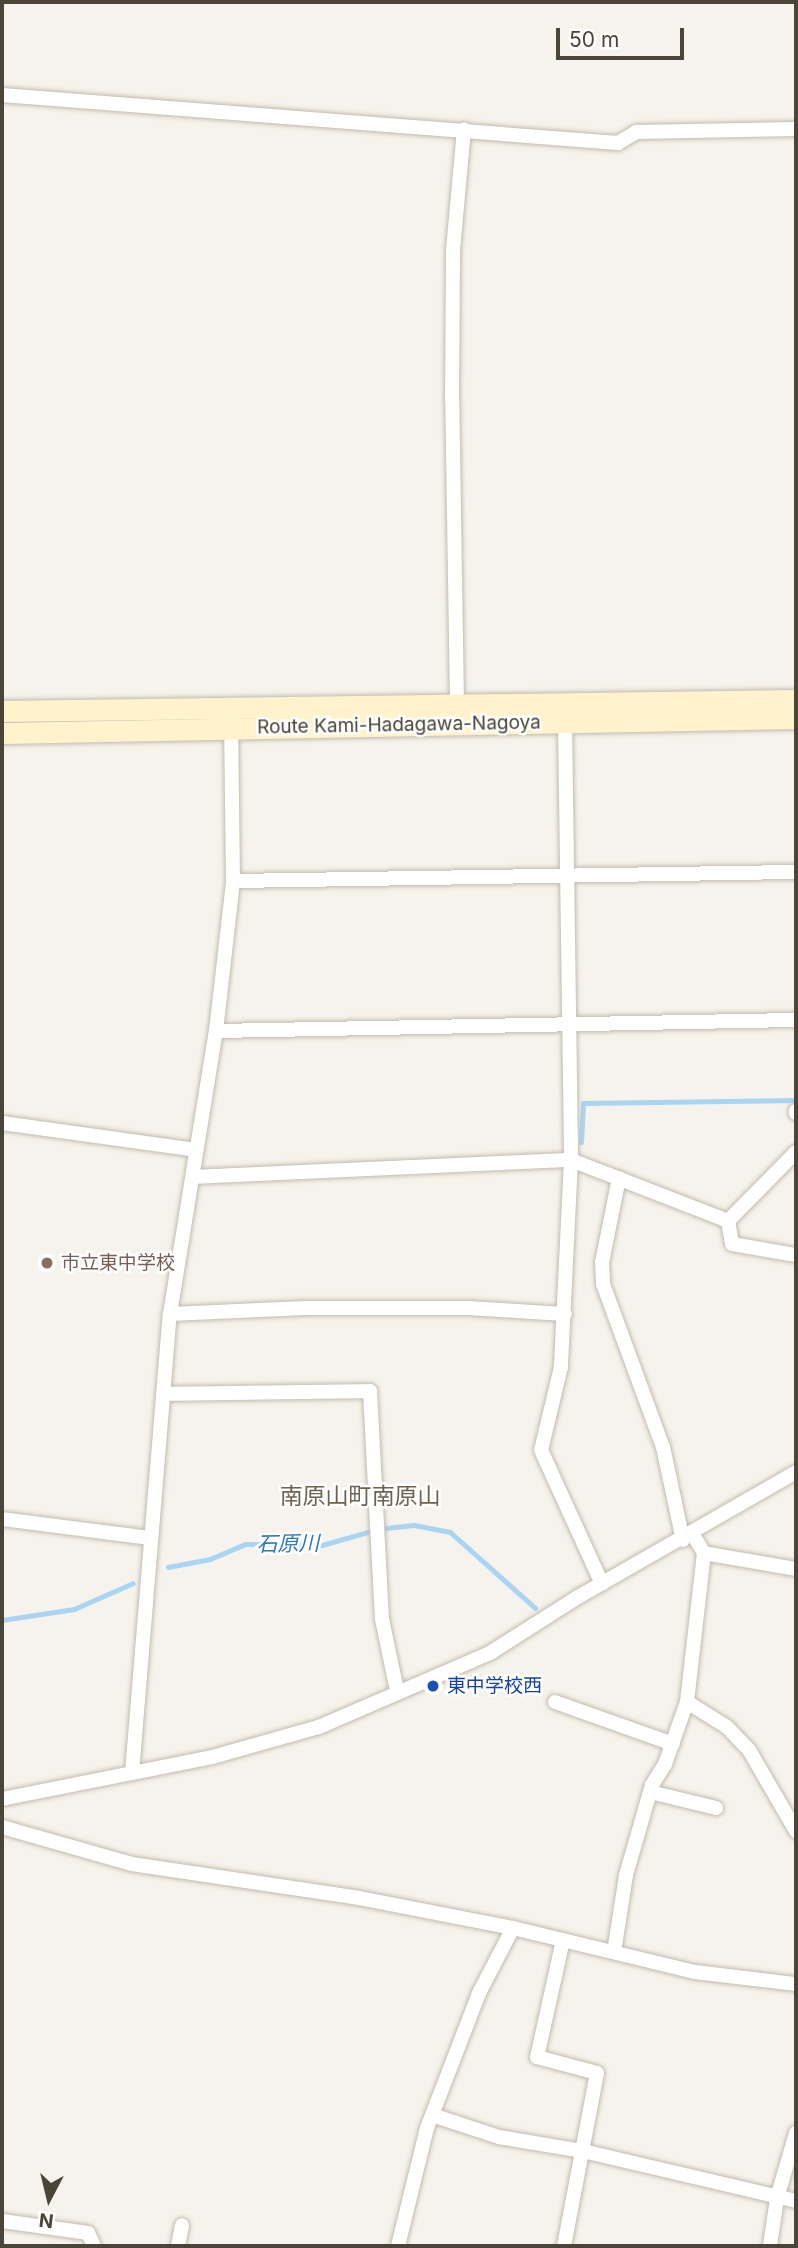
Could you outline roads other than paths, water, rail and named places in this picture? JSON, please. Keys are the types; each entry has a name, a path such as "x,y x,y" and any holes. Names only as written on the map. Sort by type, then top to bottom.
{"main road":[{"name":"Route Kami-Hadagawa-Nagoya","path":"2,710 796,700"},
{"name":"Route Kami-Hadagawa-Nagoya","path":"2,733 796,718"}],"street":[{"path":"2,94 618,143 636,132 796,129"},
{"path":"457,704 452,400 453,250 464,130"},
{"path":"132,1773 170,1314 216,1031 233,881 230,707"},
{"path":"565,722 569,875 570,1160 565,1314 561,1367 541,1450 602,1584"},
{"path":"233,881 796,872"},
{"path":"216,1031 796,1020"},
{"path":"2,1122 196,1150"},
{"path":"728,1221 796,1152"},
{"path":"193,1177 570,1160 728,1221"},
{"path":"619,1178 602,1262 603,1284 663,1447 688,1537 704,1553 796,1569"},
{"path":"728,1221 732,1244 796,1255"},
{"path":"170,1314 332,1308 565,1314"},
{"path":"163,1394 370,1391 382,1619 397,1691"},
{"path":"2,1798 212,1757 319,1727 490,1653 602,1584 688,1537 796,1472"},
{"path":"2,1519 151,1538"},
{"path":"614,1952 626,1875 650,1792 673,1744 687,1702 704,1553"},
{"path":"555,1702 673,1744"},
{"path":"687,1702 727,1727 749,1750 796,1831"},
{"path":"650,1792 716,1808"},
{"path":"2,1827 132,1864 359,1898 513,1928 695,1972 796,1984"},
{"path":"398,2246 432,2115 479,1993 513,1928"},
{"path":"563,1940 537,2057 597,2073 564,2246"},
{"path":"432,2115 499,2137 583,2151 796,2201"},
{"path":"770,2246 777,2198 796,2133"},
{"path":"2,2221 88,2233 94,2246"},
{"path":"178,2246 182,2225"}],"waterway":[{"path":"581,1142 583,1103 796,1100"},
{"name":"石原川","path":"386,1528 414,1525 450,1532 535,1608"},
{"name":"石原川","path":"168,1567 210,1559 245,1544 322,1545 368,1532"},
{"name":"石原川","path":"2,1620 74,1609 133,1583"}],"place":[{"name":"市立東中学校","path":"47,1263"},
{"name":"東中学校西","path":"433,1686"}],"district":[{"name":"南原山町南原山","path":"360,1496"}]}
